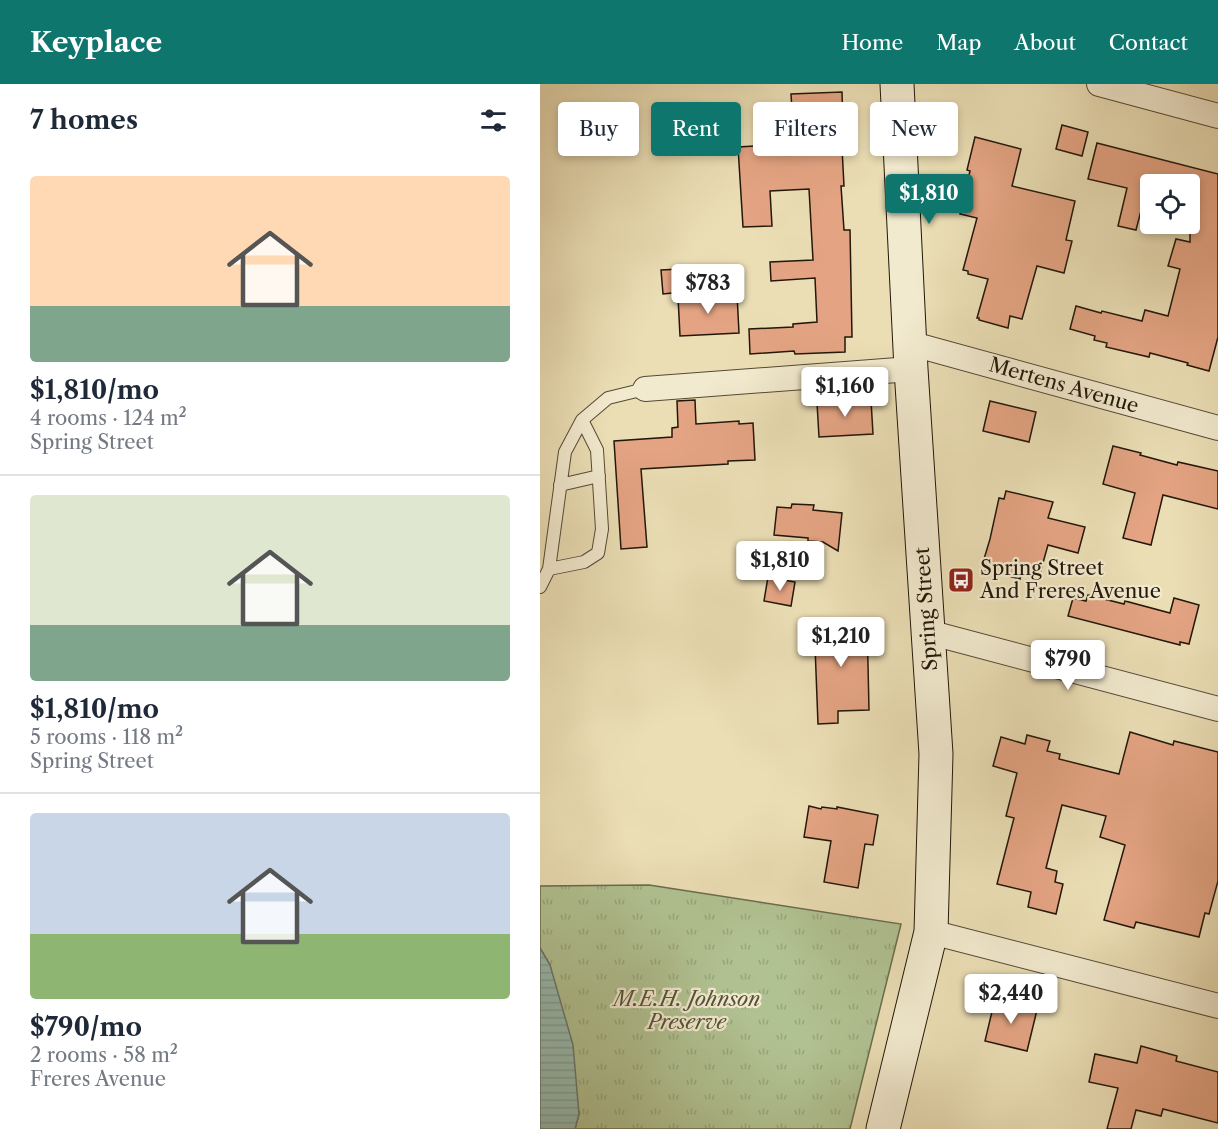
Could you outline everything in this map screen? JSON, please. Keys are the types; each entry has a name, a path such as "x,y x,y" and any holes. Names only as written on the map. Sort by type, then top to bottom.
{"main road":[{"name":"Spring Street","path":"882,1129 931,932 936,754 910,356 897,84"}],"street":[{"path":"1099,84 1218,116"},
{"name":"Mertens Avenue","path":"645,389 910,356 1218,428"},
{"path":"928,633 1218,709"},
{"path":"931,932 1217,1001"}],"lane":[{"path":"540,586 549,569 565,452 582,420 608,398 645,389"},
{"path":"549,569 584,562 598,553 602,529 597,450 582,420"},
{"path":"560,485 599,476"}],"green space":[{"name":"M.E.H. Johnson Preserve","path":"649,885 901,924 850,1129 575,1129 579,1114 550,965 540,948 540,886"}],"water":[{"path":"540,948 550,965 573,1045 579,1114 575,1129 540,1129"}],"building":[{"path":"842,92 842,102 791,102 791,94"},
{"path":"1062,125 1088,132 1082,156 1056,149"},
{"path":"975,137 1021,149 1012,186 1075,201 1066,240 1072,241 1064,273 1037,266 1022,319 1010,316 1008,328 977,318 988,279 968,274 968,271 963,270 977,218 960,214"},
{"path":"1097,143 1218,174 1218,337 1209,371 1150,353 1149,357 1106,347 1107,343 1094,340 1095,336 1070,329 1076,306 1142,321 1145,310 1168,316 1180,269 1168,266 1176,239 1190,242 1190,234 1200,234 1200,174 1140,174 1140,215 1136,230 1118,226 1127,188 1088,179"},
{"path":"753,146 753,156 842,156 844,186 841,186 844,230 850,230 852,337 845,337 845,352 795,354 794,351 750,354 749,329 793,327 793,324 817,322 815,278 771,281 770,262 813,260 809,189 770,191 772,226 743,227 739,156 741,156 741,147"},
{"path":"681,269 682,292 663,294 661,270"},
{"path":"737,294 739,333 680,336 678,297"},
{"path":"695,400 696,424 739,421 739,424 753,423 755,460 728,461 728,464 641,469 647,547 621,549 614,441 672,437 672,428 678,427 677,401"},
{"path":"871,400 873,434 819,437 817,403"},
{"path":"990,401 1036,412 1029,442 983,431"},
{"path":"1113,446 1177,465 1178,462 1218,471 1218,509 1163,495 1151,545 1123,538 1135,493 1103,484"},
{"path":"1006,491 1053,502 1048,518 1085,527 1078,553 1048,545 1039,577 1022,572 1020,579 981,569 999,498 1004,499"},
{"path":"792,504 814,505 813,510 842,513 838,551 823,542 808,541 808,538 774,535 777,507 791,508"},
{"path":"768,577 795,582 791,606 764,601"},
{"path":"1088,595 1124,604 1125,601 1170,613 1174,598 1199,605 1189,644 1180,642 1180,645 1068,616 1073,598 1086,601"},
{"path":"867,619 869,710 838,711 838,723 818,724 814,620"},
{"path":"1130,732 1173,745 1174,741 1218,752 1218,881 1209,914 1205,913 1199,937 1136,922 1134,928 1104,920 1125,845 1100,837 1106,816 1062,805 1046,868 1057,871 1055,882 1063,884 1056,914 1028,907 1031,892 997,884 1014,818 1006,816 1017,773 993,766 1001,737 1025,744 1027,735 1050,741 1047,751 1060,754 1059,759 1119,774"},
{"path":"809,806 821,809 822,807 837,809 837,807 878,815 873,845 865,844 858,888 824,882 831,841 804,837"},
{"path":"995,999 1037,1010 1027,1051 985,1041"},
{"path":"1141,1046 1177,1056 1176,1061 1218,1072 1218,1123 1163,1109 1161,1116 1136,1110 1131,1129 1107,1129 1118,1088 1089,1082 1095,1054 1137,1063"}],"place":[{"name":"Spring Street And Freres Avenue","path":"961,580"}]}
